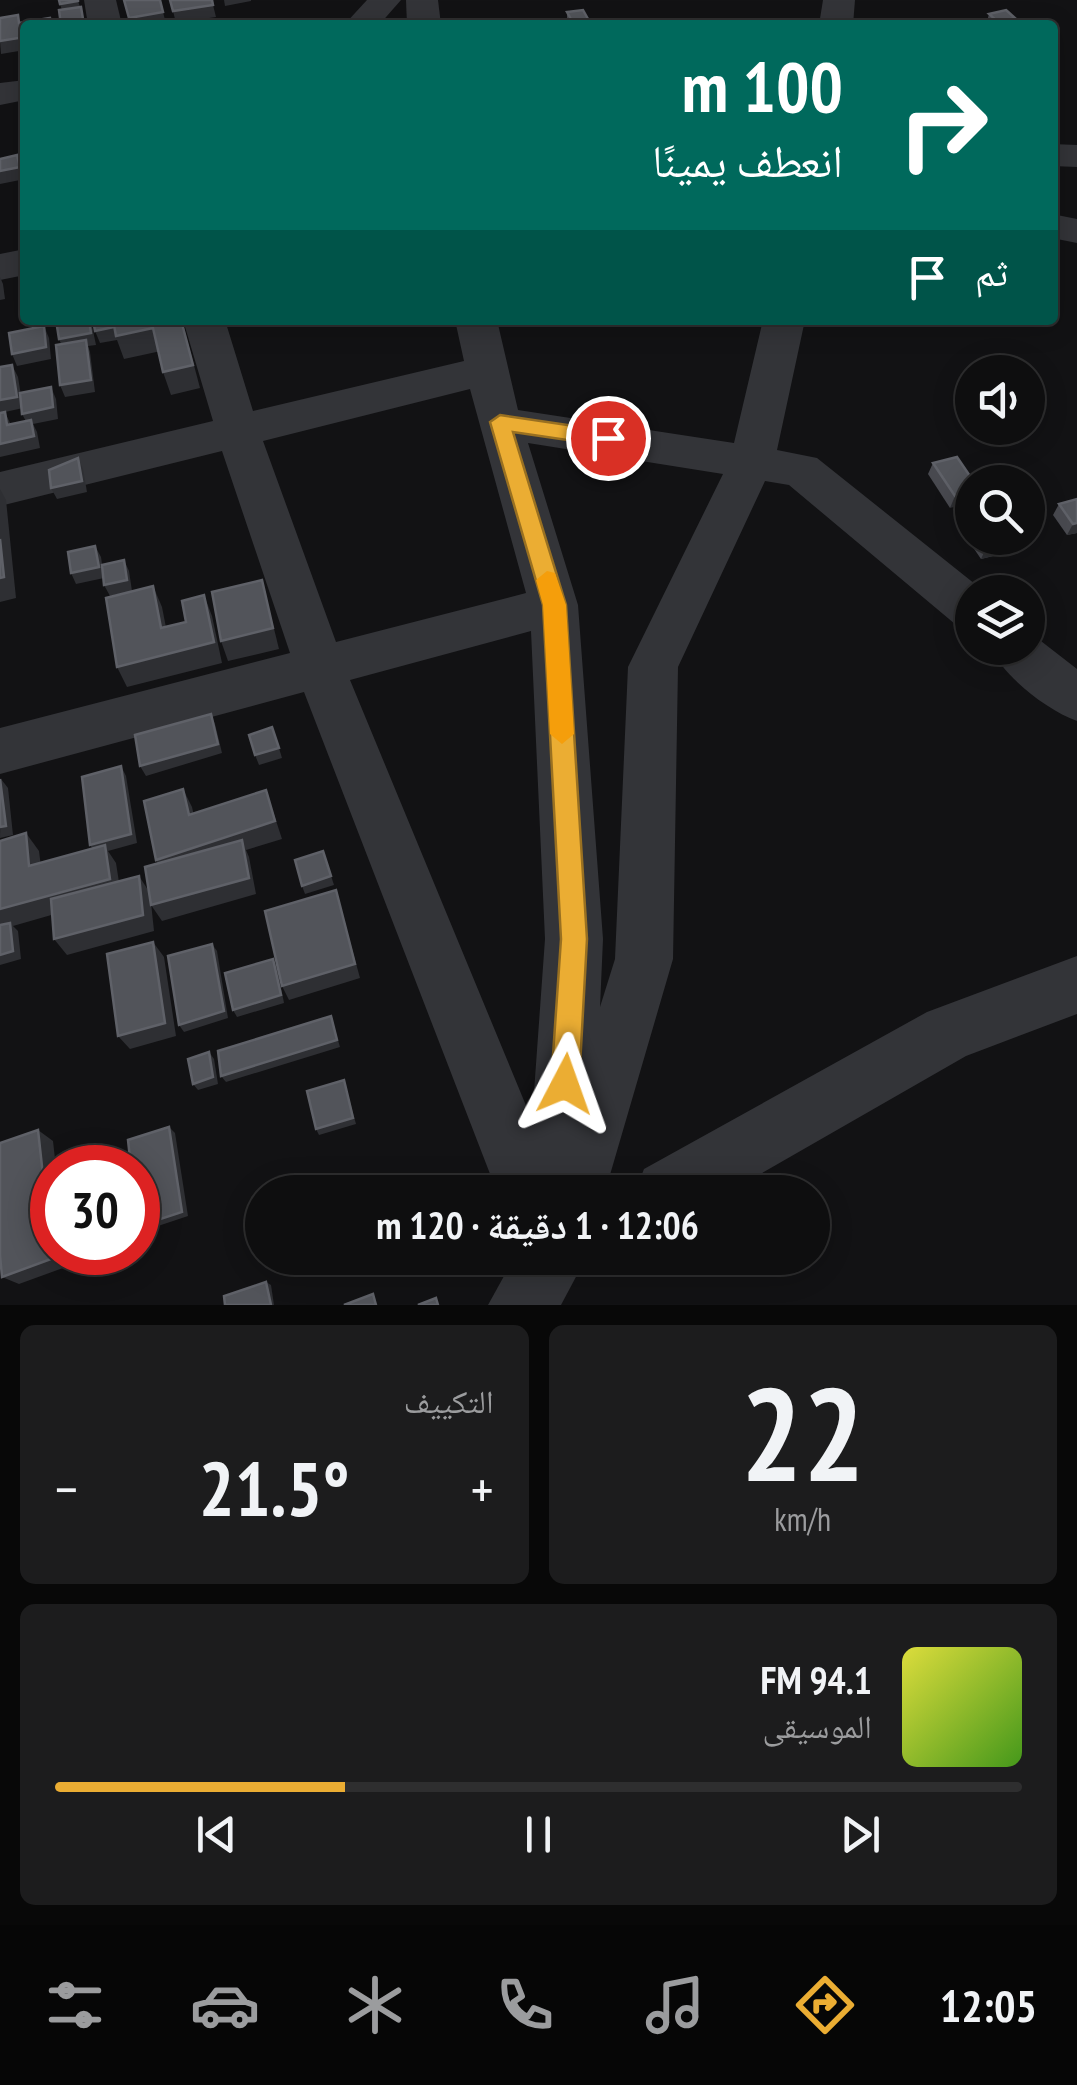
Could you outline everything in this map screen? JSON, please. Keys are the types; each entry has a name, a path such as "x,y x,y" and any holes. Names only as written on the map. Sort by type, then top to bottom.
{"street":[{"path":"366,20 385,0"},
{"path":"205,325 236,431 321,666 521,1175"},
{"path":"578,1175 644,959 653,667 754,459 783,325"},
{"path":"0,489 236,431 482,345 500,422 554,605 574,939 559,1175"},
{"path":"500,422 754,459 802,470 955,596"},
{"path":"0,751 554,605"},
{"path":"1036,665 1077,699"},
{"path":"697,1175 948,1032 1077,985"},
{"path":"522,1305 542,1275"},
{"path":"554,1275 555,1305"}],"building":[{"path":"124,0 160,0 163,12 129,18"},
{"path":"170,0 212,0 213,5 173,11"},
{"path":"81,7 83,20 60,20 59,10"},
{"path":"583,10 588,19 571,20 567,12"},
{"path":"1006,10 1015,18 996,20 989,14"},
{"path":"18,15 20,38 0,41 0,18"},
{"path":"17,155 20,167 0,171 0,159"},
{"path":"57,325 90,325 91,333 59,339"},
{"path":"94,325 114,325 114,327 95,331"},
{"path":"114,325 182,325 193,365 163,372 153,328 116,336"},
{"path":"44,326 46,347 12,354 9,333"},
{"path":"86,340 91,380 60,385 56,345"},
{"path":"12,365 17,397 0,400 0,367"},
{"path":"51,387 53,407 22,414 20,393"},
{"path":"5,412 7,425 31,420 34,436 0,444 0,413"},
{"path":"957,457 962,465 955,465 955,496 933,463"},
{"path":"78,458 82,481 51,488 49,470"},
{"path":"1077,499 1077,523 1073,524 1059,504"},
{"path":"0,539 4,577 0,578"},
{"path":"95,546 99,567 71,573 68,552"},
{"path":"124,560 127,580 104,585 102,565"},
{"path":"262,580 273,628 221,641 212,592"},
{"path":"153,586 161,628 186,622 182,601 204,595 214,642 117,667 106,598"},
{"path":"211,714 218,744 140,766 135,735"},
{"path":"272,727 279,748 255,755 249,735"},
{"path":"121,766 131,834 90,845 82,777"},
{"path":"0,779 6,826 0,827"},
{"path":"183,789 189,815 266,790 275,821 156,860 144,801"},
{"path":"26,833 29,866 105,845 110,879 0,909 0,841"},
{"path":"242,840 249,878 151,905 145,867"},
{"path":"323,851 331,876 302,886 295,860"},
{"path":"139,876 143,915 54,939 51,899"},
{"path":"336,890 355,964 282,986 265,911"},
{"path":"10,923 13,951 0,955 0,925"},
{"path":"153,942 165,1023 118,1036 107,954"},
{"path":"212,944 224,1011 179,1025 168,956"},
{"path":"273,959 281,995 233,1010 225,973"},
{"path":"331,1016 337,1040 221,1076 218,1051"},
{"path":"209,1052 213,1077 193,1084 188,1059"},
{"path":"344,1080 353,1118 316,1129 307,1091"},
{"path":"169,1127 182,1212 160,1219 160,1145 129,1145 128,1140"},
{"path":"38,1130 40,1145 30,1145 30,1267 2,1277 0,1255 0,1143"},
{"path":"266,1282 271,1305 225,1305 224,1296"},
{"path":"373,1294 376,1305 344,1305"},
{"path":"436,1298 438,1305 418,1305"}],"slow traffic":[{"path":"547,580 554,605 562,734"}],"route":[{"path":"565,1084 574,939 554,605 500,422 608,438"}]}
